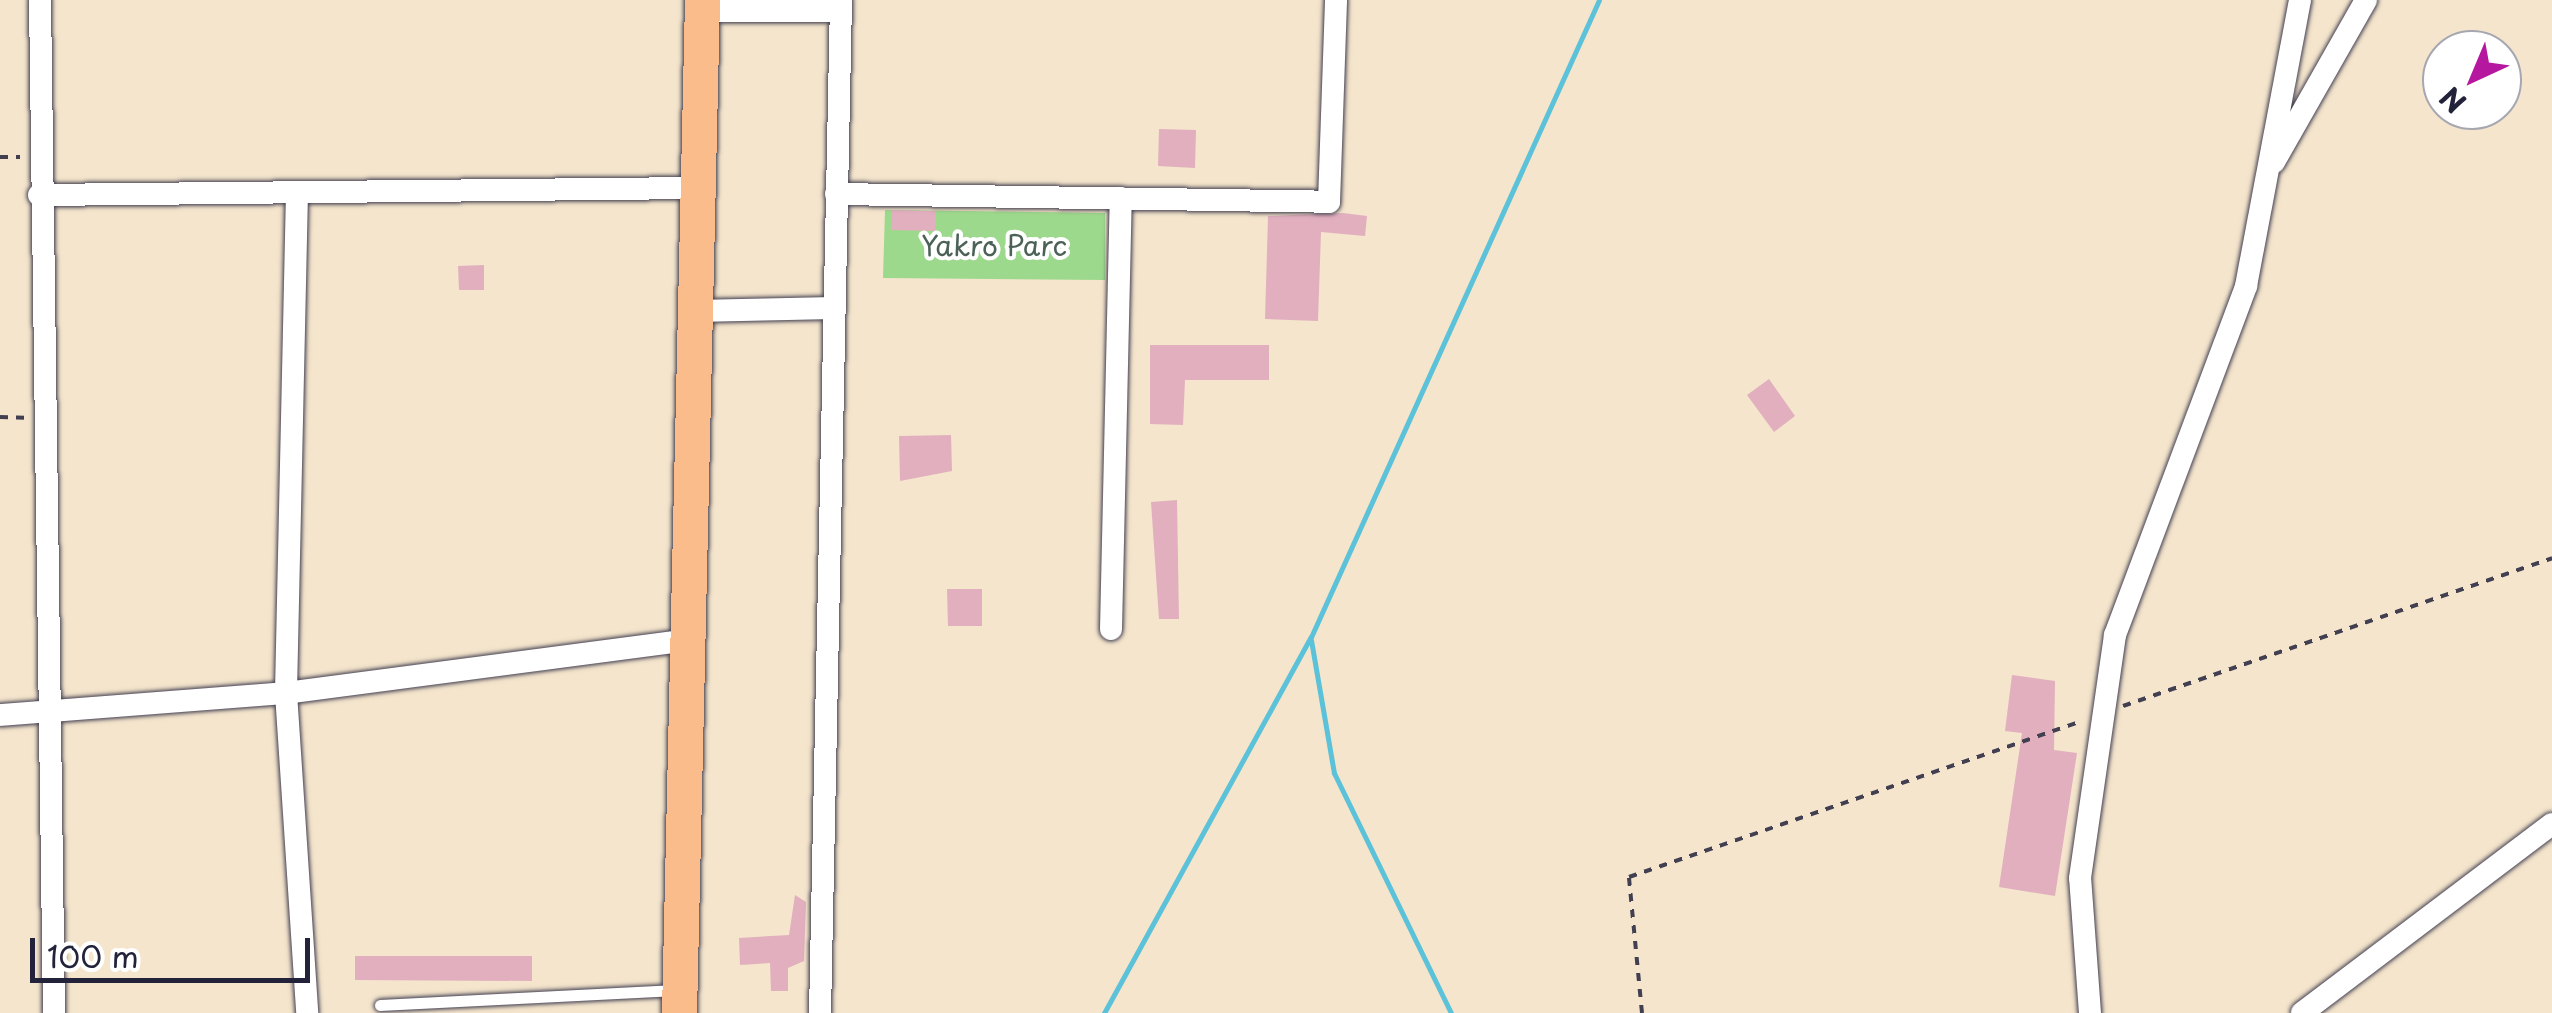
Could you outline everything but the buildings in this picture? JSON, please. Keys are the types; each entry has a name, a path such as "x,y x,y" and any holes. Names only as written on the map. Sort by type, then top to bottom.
{"highway":[{"path":"680,1002 702,6"}],"street":[{"path":"40,0 41,419 54,1013"},
{"path":"836,194 1329,202 1336,0"},
{"path":"2274,162 2271,125 2300,0"},
{"path":"2090,1013 2080,878 2116,635 2246,286 2274,162 2366,0"},
{"path":"702,6 841,5 820,1013"},
{"path":"39,195 698,188"},
{"path":"297,192 286,692 307,1013"},
{"path":"1111,629 1120,198"},
{"path":"695,311 834,308"},
{"path":"0,715 286,692 689,640"},
{"path":"2302,1013 2552,824"}],"lane":[{"path":"380,1005 680,1002"}],"path":[{"path":"0,157 39,156"},
{"path":"0,417 41,419"},
{"path":"2118,708 2552,558"},
{"path":"1642,1013 1629,878 2100,714"}],"green space":[{"name":"Yakro Parc","path":"885,210 1105,213 1105,280 883,278"}],"waterway":[{"path":"1104,1013 1311,637 1599,0"},
{"path":"1311,640 1334,773 1451,1013"}]}
